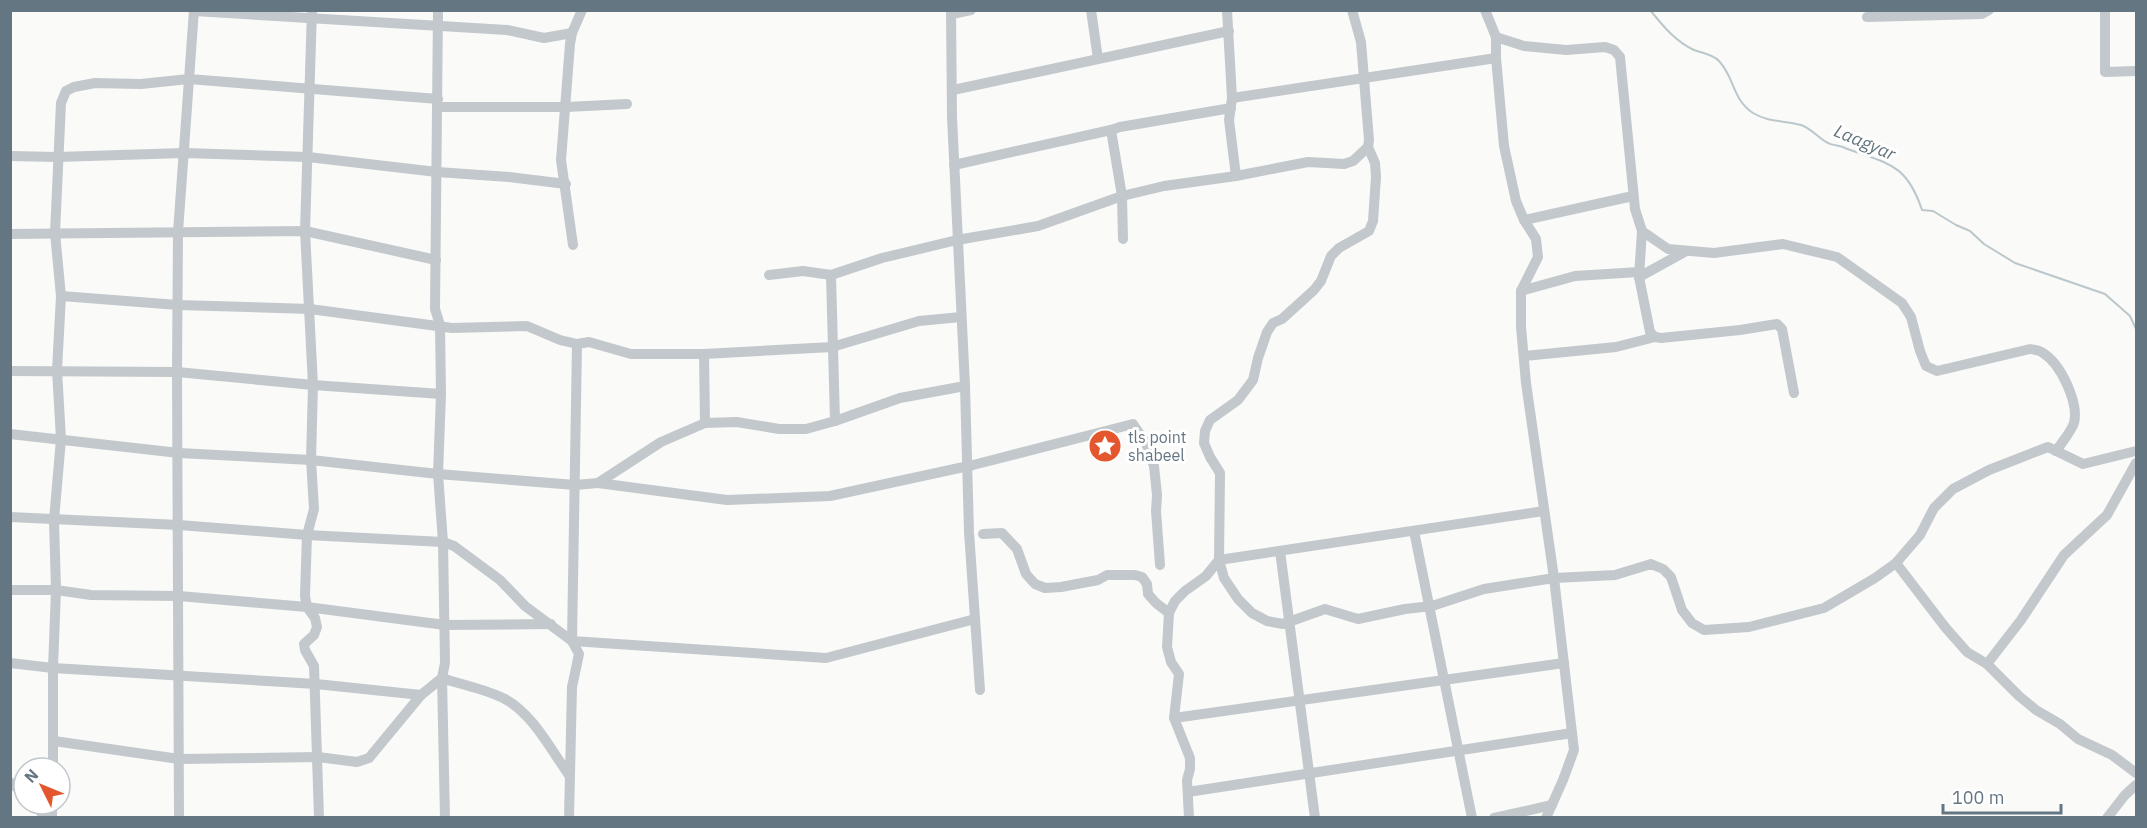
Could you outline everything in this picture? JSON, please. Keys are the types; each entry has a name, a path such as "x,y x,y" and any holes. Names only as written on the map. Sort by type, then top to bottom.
{"street":[{"path":"438,10 435,309 440,325 441,393 438,474 443,542 445,625 445,663 442,678 445,818"},
{"path":"573,244 561,160 572,33 582,10"},
{"path":"971,10 952,12 953,90 969,532 980,690"},
{"path":"1091,10 1098,59"},
{"path":"1227,10 1231,103 1229,120 1236,176"},
{"path":"1352,10 1361,42 1368,147 1376,177 1373,221 1369,231 1339,248 1331,256 1321,281 1314,290 1282,319 1273,323 1267,332 1253,380 1238,400 1210,420 1205,431 1204,443 1220,473 1219,560 1224,578 1238,599 1252,613 1267,621 1283,624 1325,609 1358,619 1430,606 1484,589 1554,578 1615,575 1651,564 1663,569 1671,577 1682,610 1692,623 1704,630 1749,627 1824,608 1875,578 1896,563 1920,535 1934,507 1953,489 1989,470 2048,447 2083,464 2136,452"},
{"path":"1485,10 1496,37 1504,146 1516,201 1536,239 1538,257 1521,291 1521,327 1574,750 1546,818"},
{"path":"1867,16 1982,14 1989,10"},
{"path":"2106,10 2105,72 2136,70"},
{"path":"180,818 178,232 194,11 312,14 438,27 507,30 544,38 572,33"},
{"path":"312,14 305,231 313,385 311,460 314,509 307,535 305,596 307,607 315,618 317,627 314,635 304,644 314,666 316,684 319,818"},
{"path":"953,90 1229,31"},
{"path":"1496,37 1524,46 1566,50 1605,47 1614,50 1620,57 1633,196 1642,231 1639,275 1650,332 1661,338 1777,324 1782,329 1794,393"},
{"path":"954,165 1231,103 1496,58"},
{"path":"53,756 56,590 54,520 60,440 57,370 61,296 55,233 61,103 66,91 95,83 141,84 189,79 438,103 566,107 627,104"},
{"path":"1111,130 1122,196 1123,239"},
{"path":"769,275 803,271 831,275 882,258 957,240 1038,226 1122,196 1164,186 1236,176 1308,162 1344,164 1353,161 1368,147"},
{"path":"10,156 57,157 184,153 308,158 566,184"},
{"path":"1524,220 1633,196"},
{"path":"10,234 305,231 436,260"},
{"path":"1642,231 1668,249 1714,253 1783,244 1837,257 1902,303 1911,317 1926,366 1936,371 2030,349 2042,351 2053,361 2071,393 2076,408 2074,424 2056,451"},
{"path":"1521,291 1575,276 1639,275 1686,251"},
{"path":"831,275 836,421"},
{"path":"61,296 178,306 310,309 452,328 527,326 561,340 577,344 589,342 631,354 704,354 832,347 909,324 961,317"},
{"path":"1524,356 1616,347 1655,336"},
{"path":"572,641 577,344"},
{"path":"704,354 705,423"},
{"path":"10,371 177,372 313,385 441,393"},
{"path":"598,483 661,442 705,423 737,422 779,429 806,429 900,398 965,386"},
{"path":"10,434 179,453 311,460 575,486 598,483 727,500 830,496 967,465 1133,423 1146,443 1154,466 1161,565"},
{"path":"1987,664 2021,620 2064,555 2107,515 2136,463"},
{"path":"1189,818 1187,780 1190,758 1174,718 1179,674 1171,662 1167,647 1169,613 1175,601 1206,576 1219,560 1544,512"},
{"path":"10,517 443,542 454,546 500,580 525,606 572,641 579,654 572,687 569,818"},
{"path":"1414,531 1472,818"},
{"path":"983,534 1002,533 1017,549 1026,574 1035,584 1045,588 1061,587 1098,580 1107,575 1135,575 1142,577 1147,584 1148,594 1169,613"},
{"path":"1280,551 1315,818"},
{"path":"1896,563 1945,627 1968,652 1987,664 2036,710 2060,723 2078,739 2112,755 2136,773"},
{"path":"10,590 56,590 91,595 179,596 307,607 445,625 552,624"},
{"path":"572,641 826,658 975,619"},
{"path":"10,663 53,668 316,684 421,695"},
{"path":"1174,718 1564,663"},
{"path":"442,678 505,699 519,709 532,723 569,775"},
{"path":"54,741 179,759 318,757 357,762 369,758 421,695 442,678"},
{"path":"1188,792 1572,734"},
{"path":"2107,818 2136,785"},
{"path":"1494,818 1552,805"}],"waterway":[{"name":"Laagyar","path":"1650,10 1675,38 1694,50 1719,61 1728,74 1737,95 1753,113 1771,120 1801,125 1830,144 1893,167 1909,182 1922,210 1933,211 1970,231 1984,244 2015,263 2105,294 2130,316 2136,329"}],"place":[{"name":"tls point shabeel","path":"1105,446"}]}
